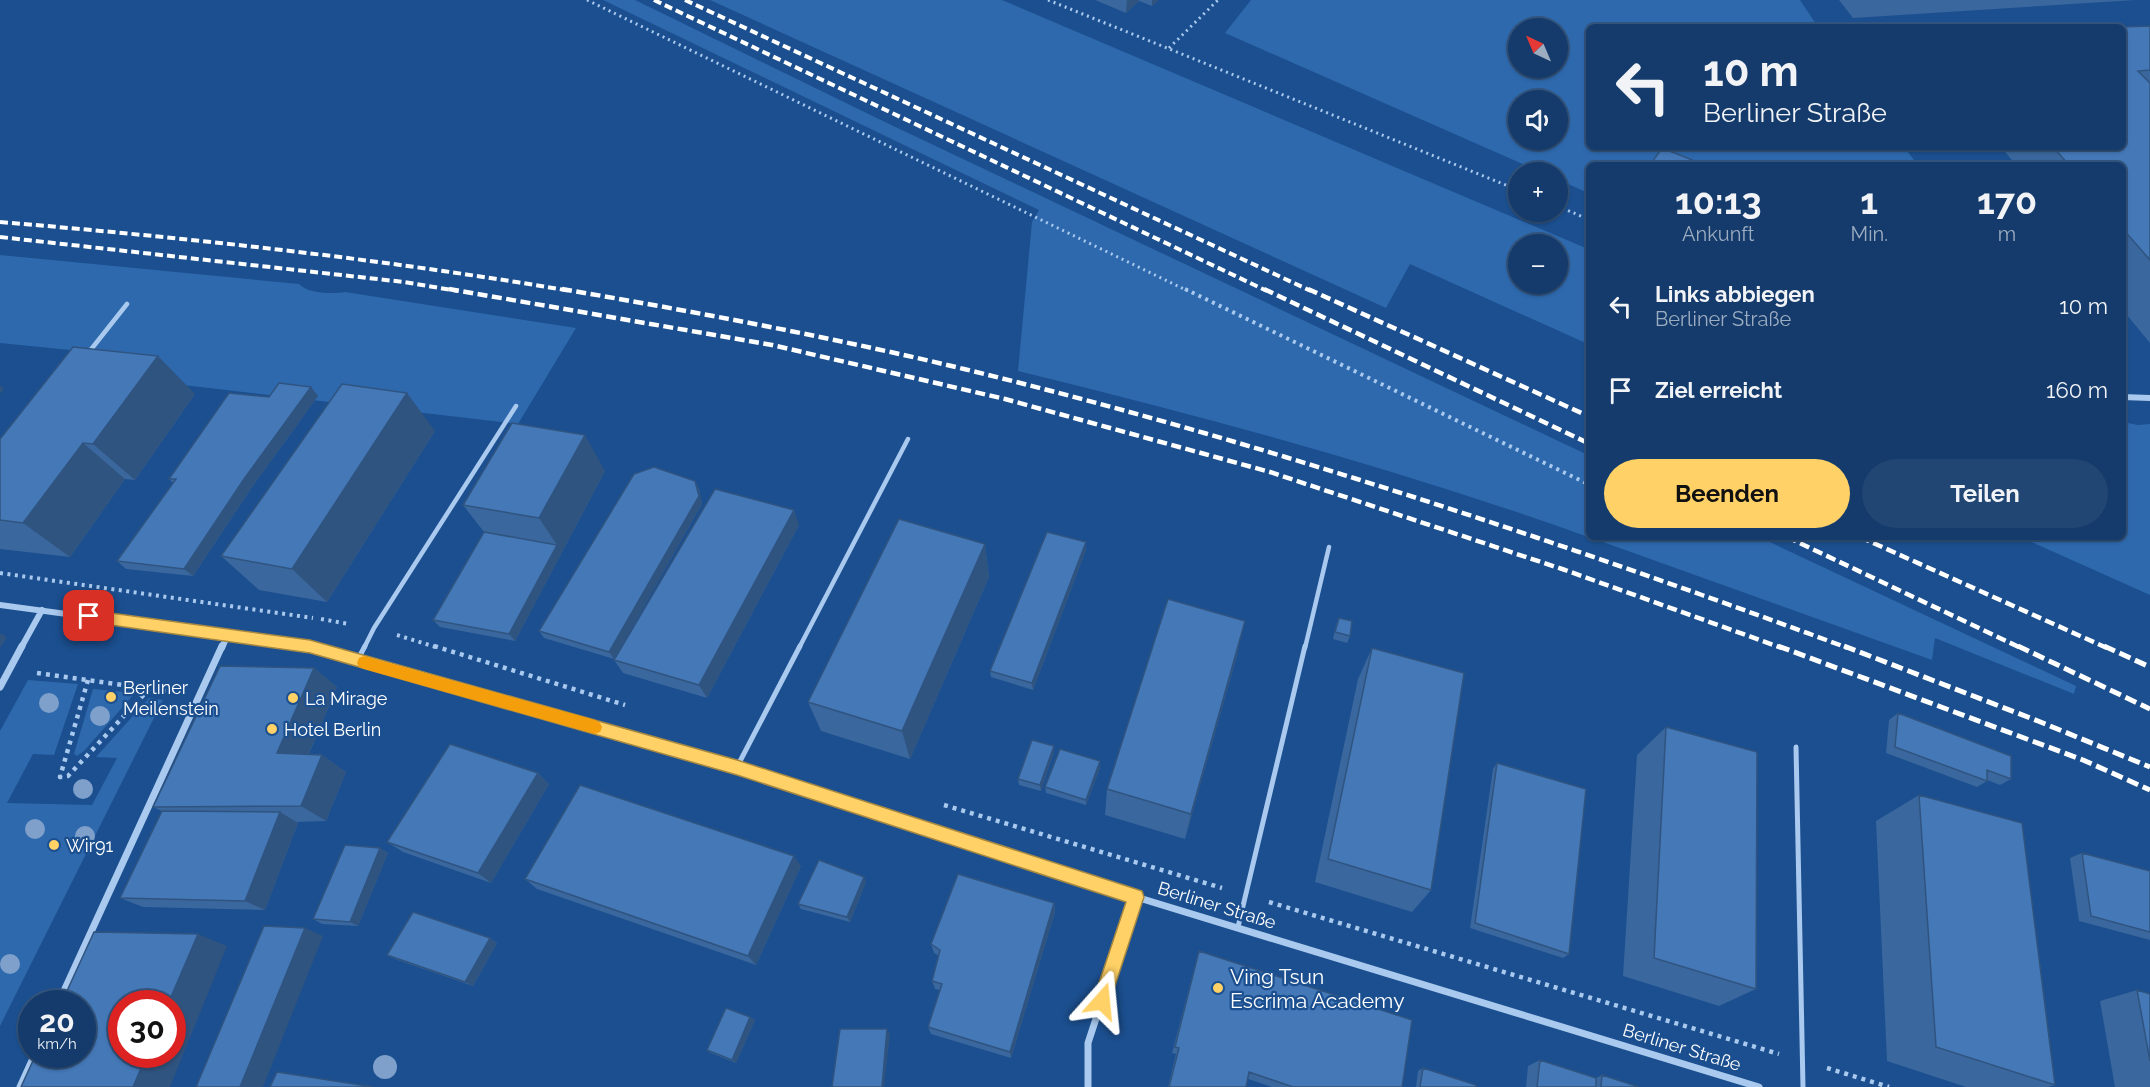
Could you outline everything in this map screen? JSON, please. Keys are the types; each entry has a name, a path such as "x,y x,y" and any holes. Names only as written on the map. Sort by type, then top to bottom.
{"street":[{"path":"2126,397 2150,398"},
{"name":"Berliner Straße","path":"0,605 310,646 737,768 1136,897 1759,1087"},
{"path":"0,687 42,610"},
{"path":"64,990 228,634"},
{"path":"1088,1087 1088,1043 1136,897"},
{"path":"20,1087 29,1068"}],"lane":[{"path":"85,357 127,304"},
{"path":"357,661 374,628 516,406"},
{"path":"737,768 908,439"},
{"path":"1238,927 1329,547"},
{"path":"1796,747 1803,1087"}],"path":[{"path":"587,0 1586,483"},
{"path":"1048,0 1508,186"},
{"path":"1169,48 1218,0"},
{"path":"1568,211 1586,218"},
{"path":"9,669 200,696"},
{"path":"88,680 60,777 68,776 149,688"}],"shaded area":[{"path":"603,0 635,0 887,123 1586,454 1586,536 1447,489 1305,446 1018,371 1032,222 1039,210"},
{"path":"710,0 1002,0 1508,215 1508,222 1524,222 1553,234 1508,234 1508,294 1568,294 1568,241 1586,248 1586,343 1410,264 1386,308"},
{"path":"1251,0 1800,0 1816,24 1586,24 1586,150 1906,150 1916,162 1586,162 1586,192 1568,184 1568,162 1518,162 1225,33"},
{"path":"0,255 299,284 308,290 321,293 345,292 576,328 518,424 63,371 80,351 0,343"},
{"path":"2126,423 2150,424 2150,595 2027,540 2126,540"},
{"path":"1597,540 1765,540 2076,686 2074,694 1935,638 1932,660"},
{"path":"28,680 78,684 54,755 33,754 7,803 92,805 117,758 96,757 149,698 163,700 0,1026 0,731"},
{"path":"93,689 135,693 77,756 74,754"}],"building":[{"path":"2150,26 2150,70 2138,71 2150,83 2150,260 2126,233 2126,162 2066,162 2056,150 2126,150 2126,27"},
{"path":"1661,150 1667,150 1697,162 1652,162"},
{"path":"73,347 158,356 93,444 83,443 23,523 0,520 0,439"},
{"path":"279,383 311,387 244,479 184,569 117,561 176,479 169,479 229,393 269,397"},
{"path":"342,384 407,393 292,569 221,556"},
{"path":"512,423 585,435 539,518 463,505"},
{"path":"654,467 695,481 699,496 609,652 539,631 634,474"},
{"path":"715,489 794,510 699,685 614,660"},
{"path":"899,519 985,544 902,731 808,702"},
{"path":"484,532 557,545 509,634 433,620"},
{"path":"1047,532 1086,542 1032,683 990,671"},
{"path":"1168,599 1245,621 1191,814 1107,789"},
{"path":"1339,618 1352,621 1350,636 1335,632"},
{"path":"1372,648 1464,673 1431,890 1328,859"},
{"name":"Hotel Berlin","path":"220,666 314,668 277,753 322,755 301,806 153,807"},
{"path":"1898,713 2011,756 2011,779 1987,770 1987,781 1895,747"},
{"path":"1666,727 1757,752 1756,989 1654,958"},
{"path":"1032,740 1054,746 1040,785 1018,779"},
{"path":"450,744 538,773 478,873 387,842"},
{"path":"1060,749 1100,761 1086,800 1045,787"},
{"path":"1497,763 1586,789 1569,954 1475,923"},
{"path":"580,785 794,856 748,956 525,879"},
{"path":"1919,795 2022,823 2055,1085 1936,1047"},
{"path":"162,811 280,812 245,901 120,898"},
{"path":"345,845 380,848 350,922 313,919"},
{"path":"2082,853 2150,871 2150,932 2091,916"},
{"path":"819,860 864,877 847,917 798,904"},
{"path":"958,874 1054,903 1010,1052 928,1027 942,984 932,981 940,950 931,944"},
{"path":"413,912 490,938 465,982 387,955"},
{"path":"264,926 305,928 240,1087 196,1087"},
{"path":"94,932 198,934 174,990 108,990 108,1068 141,1068 133,1087 21,1087 30,1068 96,1068 96,990 67,990"},
{"path":"1199,951 1412,1020 1402,1087 1293,1087 1249,1072 1246,1087 1169,1087 1179,1048 1175,1047"},
{"path":"2137,990 2150,994 2150,1061"},
{"path":"726,1008 750,1017 732,1060 707,1050"},
{"path":"840,1029 887,1029 882,1087 832,1087"},
{"path":"1540,1060 1596,1078 1596,1087 1537,1087"},
{"path":"1423,1068 1476,1085 1476,1087 1420,1087"},
{"path":"277,1072 373,1087 270,1087"},
{"path":"1602,1075 1639,1087 1601,1087"}],"railway":[{"path":"654,0 1267,291"},
{"path":"685,0 1311,291"},
{"path":"0,222 286,250 571,291"},
{"path":"0,237 404,282 458,291"},
{"path":"449,289 772,345 1005,399 1270,472 1565,570 1782,648"},
{"path":"562,289 914,357 1188,428 1520,532 1848,648"},
{"path":"1264,289 1586,442"},
{"path":"1308,289 1586,415"},
{"path":"1793,540 2021,648"},
{"path":"1867,540 2107,648"},
{"path":"1778,646 2083,760 2150,790"},
{"path":"1844,646 2150,767"},
{"path":"2018,646 2150,709"},
{"path":"2104,646 2150,667"}],"slow traffic":[{"path":"364,663 595,727"}],"place":[{"name":"Berliner Meilenstein","path":"111,697"},
{"name":"La Mirage","path":"293,698"},
{"name":"Hotel Berlin","path":"272,729"},
{"name":"Wir91","path":"54,845"},
{"name":"Ving Tsun Escrima Academy","path":"1218,988"}],"route":[{"path":"89,616 310,646 737,768 1136,897 1102,1001"}]}
